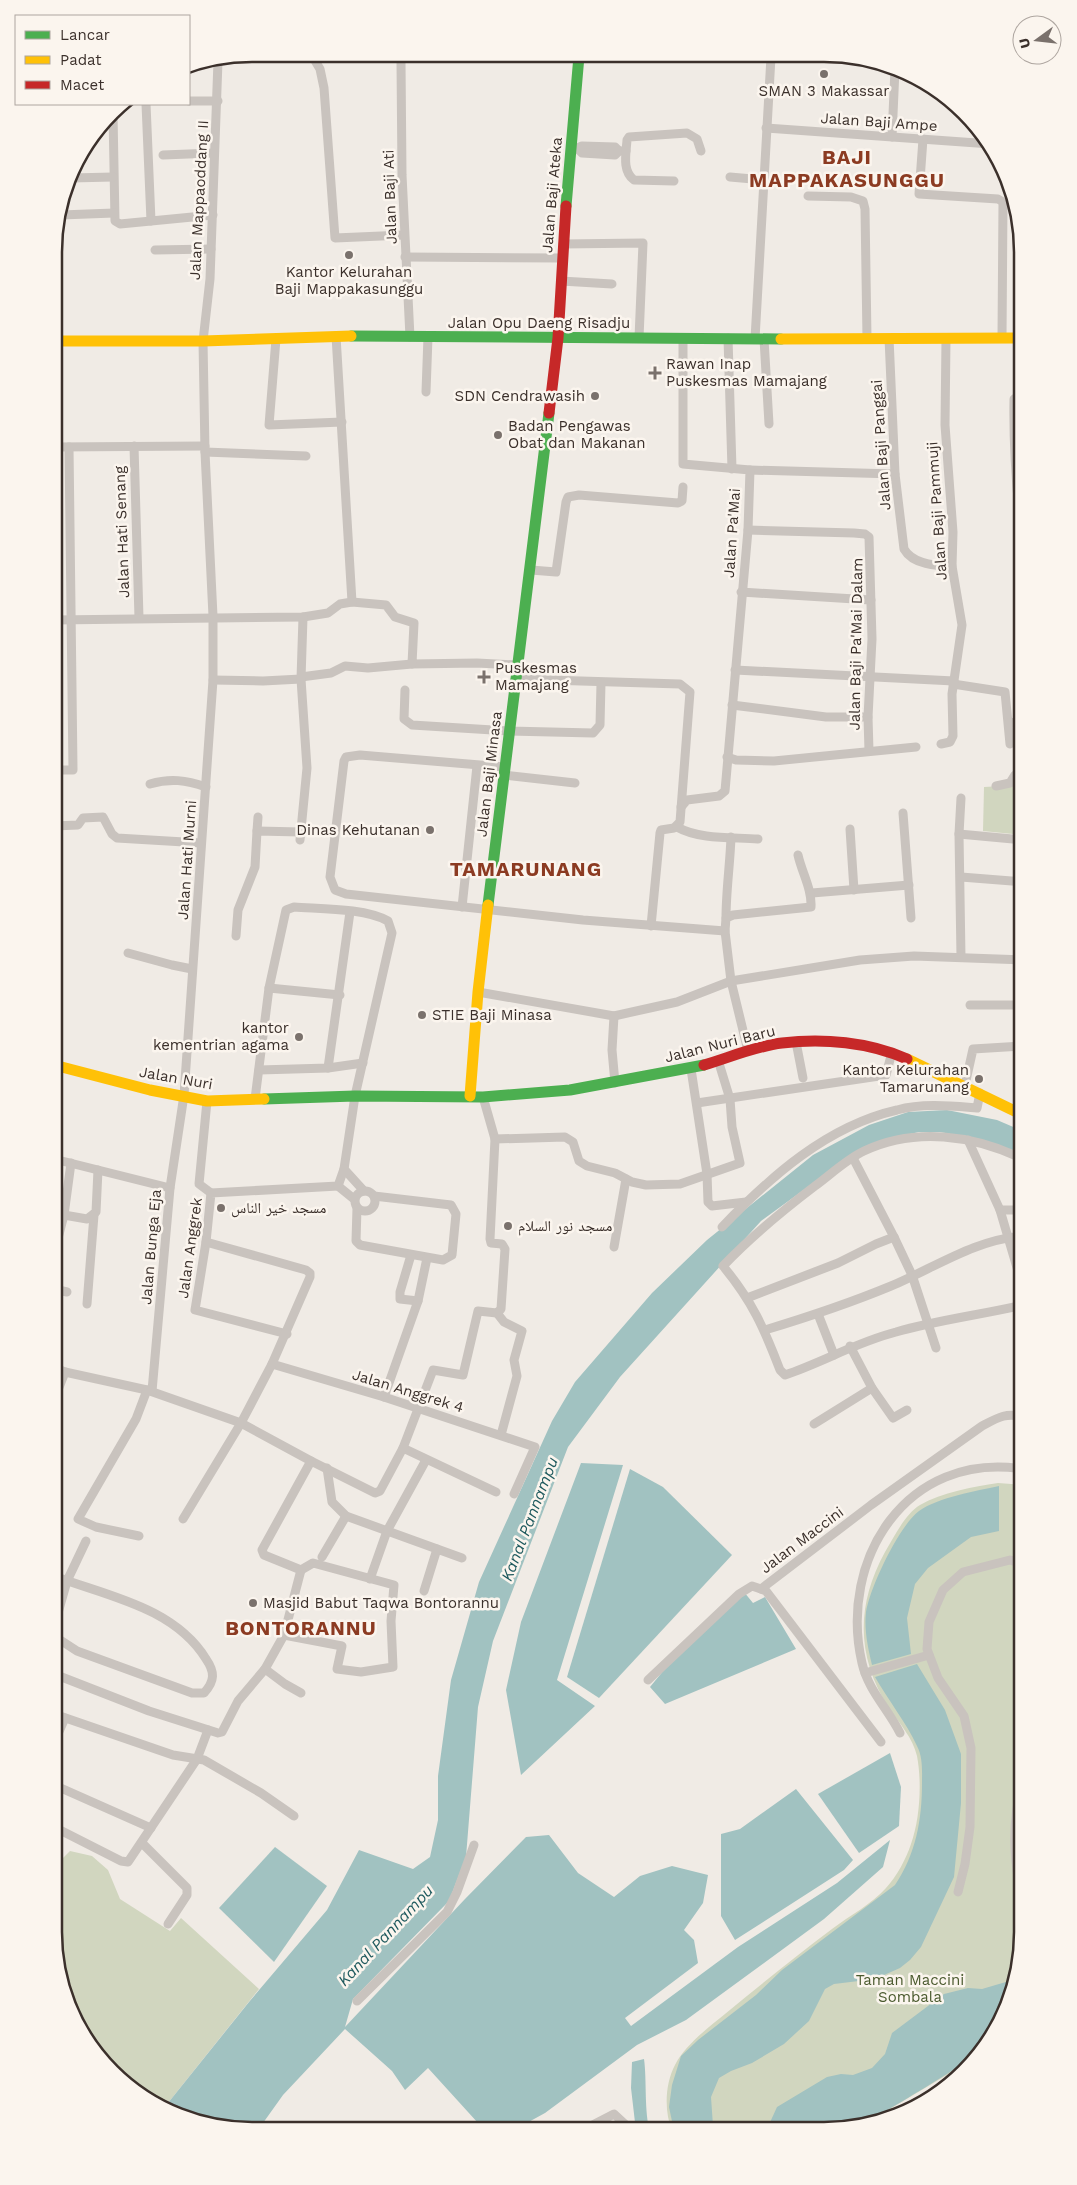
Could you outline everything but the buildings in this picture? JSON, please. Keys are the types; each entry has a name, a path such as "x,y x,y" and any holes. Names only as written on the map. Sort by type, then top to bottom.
{"street":[{"path":"316,62 320,69 324,88 335,238 404,235"},
{"name":"Jalan Baji Ati","path":"402,62 401,68 404,235 410,337"},
{"name":"Jalan Baji Ateka","path":"558,338 563,244 575,149 579,62"},
{"path":"769,424 759,339 766,128 771,62"},
{"name":"Jalan Mappaoddang II","path":"205,449 203,341 211,250 218,66"},
{"path":"892,137 895,76"},
{"path":"190,101 218,101"},
{"path":"146,105 151,222"},
{"path":"113,124 115,221 120,224 212,215"},
{"name":"Jalan Baji Ampe","path":"766,128 979,143"},
{"path":"674,181 634,180 628,174 623,151 627,140 633,136 687,133 698,139 701,151"},
{"path":"923,139 919,194 998,199 1004,202 1002,338"},
{"path":"575,149 582,146 615,147 623,151"},
{"path":"163,155 214,153"},
{"path":"78,178 113,177"},
{"path":"730,177 764,180"},
{"path":"808,196 851,197 863,201 865,209 867,338"},
{"path":"66,215 114,213"},
{"path":"563,244 643,243 639,338"},
{"path":"155,250 211,250"},
{"path":"405,257 562,258"},
{"path":"561,281 612,284"},
{"path":"336,336 352,602"},
{"name":"Jalan Opu Daeng Risadju","path":"62,341 203,341 336,336 759,339 1014,338"},
{"path":"426,392 428,337"},
{"name":"Jalan Baji Minasa","path":"470,1096 478,992 558,338"},
{"name":"Jalan Pa'Mai","path":"681,807 688,800 722,794 725,791 741,592 748,530 750,470 683,464 683,338"},
{"path":"728,338 732,469"},
{"name":"Jalan Baji Panggai","path":"889,338 895,474 904,549 907,553 927,564 952,566"},
{"path":"276,339 269,425 342,422"},
{"name":"Jalan Baji Pammuji","path":"941,744 952,740 951,705 962,625 952,566 952,532 945,424 946,339"},
{"path":"62,447 134,446 306,456"},
{"name":"Jalan Hati Senang","path":"134,446 139,618"},
{"path":"62,770 73,770 69,447"},
{"name":"Jalan Hati Murni","path":"183,1100 213,680 213,616 205,449"},
{"path":"750,470 895,474"},
{"path":"531,570 556,572 568,497 579,495 678,503 682,501 683,487"},
{"name":"Jalan Baji Pa'Mai Dalam","path":"748,530 854,533 865,534 870,537 872,639 868,677 869,751"},
{"path":"741,592 871,600"},
{"path":"62,620 213,616 303,617 328,613 340,604 352,602 386,605 395,616 414,622 412,664"},
{"path":"258,831 300,836 307,768 301,678 303,617"},
{"path":"213,680 263,682 301,678 331,673 345,666 368,668 412,664 477,663 518,665"},
{"path":"735,670 954,682 1004,690 1010,744"},
{"path":"515,679 680,684 689,689 691,697 680,822 677,827"},
{"path":"404,690 404,719 412,725 509,731 596,732 600,726 601,683"},
{"path":"732,705 818,716 868,717"},
{"path":"1009,723 1014,722"},
{"path":"727,757 736,760 774,761 916,748"},
{"path":"575,783 477,766 360,755 346,757 330,877 335,890 346,894 488,911 725,931"},
{"path":"462,907 477,766"},
{"path":"996,786 1010,783 1014,777"},
{"path":"150,784 168,779 181,780 206,787"},
{"path":"961,798 959,834 961,957"},
{"path":"903,813 911,918"},
{"path":"62,826 78,825 83,818 103,817 112,834 117,838 201,843"},
{"path":"236,936 238,910 255,867 258,817"},
{"path":"651,926 661,830 677,827 685,832 758,839"},
{"path":"850,829 854,890"},
{"path":"959,834 1014,839"},
{"path":"731,837 730,877 726,892 725,931 731,981 748,1051"},
{"path":"726,918 733,915 811,907 812,893 803,874 798,855"},
{"path":"961,878 1014,881"},
{"path":"812,893 909,886"},
{"path":"254,1099 270,988 286,910 294,907 350,912 383,918 392,925 392,933 355,1096 344,1169 338,1186 358,1209 370,1210 375,1200 385,1197 451,1204 456,1214 451,1257 443,1260 427,1258 358,1243 356,1237 358,1209 358,1193 370,1192 375,1200"},
{"path":"328,1068 340,995 350,912"},
{"path":"128,953 192,969"},
{"path":"478,992 614,1016 677,1002 731,981 860,960 914,956 1014,960"},
{"path":"270,988 340,995"},
{"path":"970,1005 1014,1005"},
{"path":"614,1016 612,1050 615,1082"},
{"path":"796,1042 803,1078"},
{"name":"Jalan Nuri Baru","path":"355,1096 482,1097 570,1090 691,1069 780,1043 843,1042 892,1052 965,1085 1014,1110"},
{"path":"965,1085 973,1049 1014,1047"},
{"path":"698,1103 886,1075 892,1052"},
{"path":"495,1139 565,1137 573,1142 582,1163 616,1172 626,1179 646,1185 680,1184 740,1163 732,1127 730,1099 718,1060"},
{"path":"259,1070 328,1068 362,1064"},
{"name":"Jalan Nuri","path":"62,1067 183,1100 207,1101 355,1096"},
{"path":"691,1069 698,1103 707,1174 708,1202 711,1206 746,1202"},
{"path":"722,1227 746,1202 790,1164 841,1130 899,1109 942,1105 977,1108 980,1093"},
{"path":"482,1097 495,1139 490,1239 491,1243 503,1245 506,1252 503,1303 497,1313"},
{"name":"Jalan Bunga Eja","path":"138,1536 105,1530 78,1519 136,1419 150,1390 170,1188 183,1100"},
{"path":"207,1101 199,1184 211,1193"},
{"path":"1014,1156 968,1140 941,1135 913,1136 879,1145 853,1158 791,1204 754,1235 722,1266 747,1298 765,1330 782,1374 806,1368 850,1346 948,1318 1014,1307"},
{"path":"968,1140 1000,1210 1014,1259"},
{"path":"853,1158 912,1275 936,1348"},
{"path":"62,1161 170,1188"},
{"path":"62,1223 71,1163"},
{"path":"344,1169 364,1191"},
{"path":"87,1304 98,1170"},
{"path":"614,1247 626,1179"},
{"name":"Jalan Anggrek","path":"286,1334 195,1310 206,1242 211,1193 338,1186"},
{"path":"1000,1210 1014,1210"},
{"path":"64,1215 87,1219 94,1214"},
{"path":"747,1298 838,1263 894,1237"},
{"path":"765,1330 818,1314 980,1245 1014,1237"},
{"path":"183,1519 241,1423 272,1364 309,1282 310,1273 306,1270 206,1242"},
{"path":"411,1255 400,1298 418,1301"},
{"path":"384,1397 418,1301 427,1258"},
{"path":"62,1291 67,1292"},
{"path":"62,1371 150,1390 241,1423 311,1461 378,1493 403,1448 420,1409 433,1370 463,1375 478,1311 497,1313 504,1322 522,1331 514,1360 517,1376 501,1434"},
{"path":"818,1314 834,1355"},
{"path":"850,1346 872,1388 893,1418 908,1410"},
{"name":"Jalan Anggrek 4","path":"272,1364 384,1397 536,1447 514,1494"},
{"path":"62,1380 65,1372"},
{"path":"814,1424 872,1388"},
{"name":"Jalan Maccini","path":"881,1742 766,1591 761,1589 849,1522 982,1426 1000,1416 1014,1415"},
{"path":"403,1448 496,1492"},
{"path":"370,1579 387,1531 426,1460"},
{"path":"301,1570 262,1554 311,1461"},
{"path":"327,1468 330,1497 335,1507 346,1516 462,1558"},
{"path":"900,1733 874,1694 858,1640 861,1587 875,1543 889,1520 913,1495 944,1478 981,1470 1014,1469"},
{"path":"322,1557 346,1516"},
{"path":"62,1599 67,1581 86,1541"},
{"path":"424,1590 437,1549"},
{"path":"958,1892 966,1864 970,1827 971,1748 964,1716 938,1678 927,1649 929,1622 943,1590 964,1572 1010,1560 1014,1561"},
{"path":"62,1677 208,1730 218,1733 222,1732 238,1701 264,1670 284,1635 301,1570 313,1563 394,1585 391,1621 393,1667 361,1672 337,1669 342,1646 284,1635"},
{"path":"62,1579 136,1605 173,1625 191,1640 203,1654 212,1668 213,1679 204,1693 192,1693 77,1651 62,1641"},
{"path":"648,1680 739,1594 752,1586 761,1589"},
{"path":"867,1672 929,1655"},
{"path":"264,1670 301,1693"},
{"path":"62,1717 173,1755 197,1759 218,1767 294,1816"},
{"path":"62,1725 65,1718"},
{"path":"62,1831 126,1863 142,1843 197,1759 208,1730"},
{"path":"62,1789 151,1828"},
{"path":"1014,1829 1014,1848"},
{"path":"142,1843 187,1888 187,1895 168,1924"},
{"path":"357,2002 447,1912 457,1892 474,1844"},
{"path":"598,2122 614,2114 623,2122"}],"green space":[{"path":"1014,785 1014,834 983,831 984,787"},
{"name":"Taman Maccini Sombala","path":"998,1483 1014,1484 1014,1945 1008,1981 995,2016 975,2048 957,2069 885,2112 873,2116 837,2122 669,2122 667,2098 669,2081 675,2065 684,2051 705,2031 778,1971 880,1894 890,1883 904,1861 911,1844 916,1823 919,1800 919,1766 912,1743 878,1689 870,1670 864,1631 865,1611 875,1572 900,1526 909,1514 929,1500 968,1488"},
{"path":"70,1851 92,1856 108,1870 120,1899 170,1931 181,1918 259,1989 168,2103 137,2083 118,2067 95,2038 77,2005 64,1957 62,1859"}],"water":[{"name":"Kanal Pannampu","path":"947,1110 997,1120 1014,1127 1014,1152 966,1137 940,1132 919,1132 897,1137 842,1162 761,1221 620,1377 568,1447 493,1641 478,1707 466,1857 449,1901 353,1999 345,2027 526,1837 549,1835 578,1873 614,1897 640,1876 672,1866 708,1875 703,1903 684,1930 694,1940 698,1963 625,2018 631,2026 738,1947 837,1883 890,1840 883,1867 824,1919 686,2020 637,2045 545,2113 529,2122 477,2122 428,2068 405,2090 392,2071 345,2029 283,2095 264,2122 216,2119 168,2103 249,2002 327,1910 359,1850 413,1869 430,1857 438,1820 438,1776 451,1680 479,1582 552,1421 575,1382 652,1293 707,1240 813,1155 869,1125 908,1112"},
{"path":"581,1463 623,1465 557,1680 595,1706 521,1775 506,1690 521,1622"},
{"path":"630,1469 663,1487 732,1555 599,1698 567,1677"},
{"path":"999,1486 999,1531 971,1537 928,1568 915,1584 907,1618 911,1654 872,1665 866,1632 866,1612 879,1573 894,1543 903,1530 919,1511 927,1506 958,1495"},
{"path":"744,1592 753,1603 765,1597 796,1649 665,1704 650,1687 682,1648"},
{"path":"917,1664 945,1710 961,1754 961,1803 954,1877 921,1947 910,1960 900,1968 875,1979 834,1984 825,1989 809,2021 784,2044 752,2063 719,2078 711,2097 713,2122 672,2122 669,2107 672,2085 681,2056 698,2040 756,1995 782,1970 895,1885 908,1861 913,1849 921,1810 921,1759 913,1737 875,1677"},
{"path":"890,1753 901,1787 899,1826 859,1853 818,1794"},
{"path":"796,1789 853,1860 844,1870 735,1940 721,1916 721,1834 740,1829"},
{"path":"275,1847 327,1886 274,1962 219,1908"},
{"path":"1008,1981 1000,2005 989,2027 960,2066 882,2113 873,2116 837,2122 770,2122 777,2107 827,2077 841,2074 853,2075 872,2068 885,2054 892,2033 944,1994 968,1988 982,1989"},
{"path":"644,2059 648,2122 635,2122 631,2088 632,2062"}],"traffic: fast":[{"path":"566,206 578,62"},
{"path":"351,336 781,339"},
{"path":"488,905 549,413"},
{"path":"264,1099 355,1096 483,1097 570,1090 704,1065"}],"traffic: slow":[{"path":"62,341 203,341 351,336"},
{"path":"781,339 1014,338"},
{"path":"470,1096 478,992 488,905"},
{"path":"907,1059 1014,1111"},
{"path":"62,1067 150,1090 207,1101 264,1099"}],"traffic: jam":[{"path":"549,413 558,338 566,206"},
{"path":"704,1065 752,1049 813,1041 862,1045 907,1059"}],"place":[{"name":"SMAN 3 Makassar","path":"824,74"},
{"name":"Kantor Kelurahan Baji Mappakasunggu","path":"349,255"},
{"name":"Rawan Inap Puskesmas Mamajang","path":"655,373"},
{"name":"SDN Cendrawasih","path":"595,396"},
{"name":"Badan Pengawas Obat dan Makanan","path":"498,435"},
{"name":"Puskesmas Mamajang","path":"484,677"},
{"name":"Dinas Kehutanan","path":"430,830"},
{"name":"STIE Baji Minasa","path":"422,1015"},
{"name":"kantor kementrian agama","path":"299,1037"},
{"name":"Kantor Kelurahan Tamarunang","path":"979,1079"},
{"name":"مسجد خير الناس","path":"221,1208"},
{"name":"مسجد نور السلام","path":"508,1226"},
{"name":"Masjid Babut Taqwa Bontorannu","path":"253,1603"}],"district":[{"name":"BAJI MAPPAKASUNGGU","path":"847,168"},
{"name":"TAMARUNANG","path":"526,869"},
{"name":"BONTORANNU","path":"301,1628"}]}
